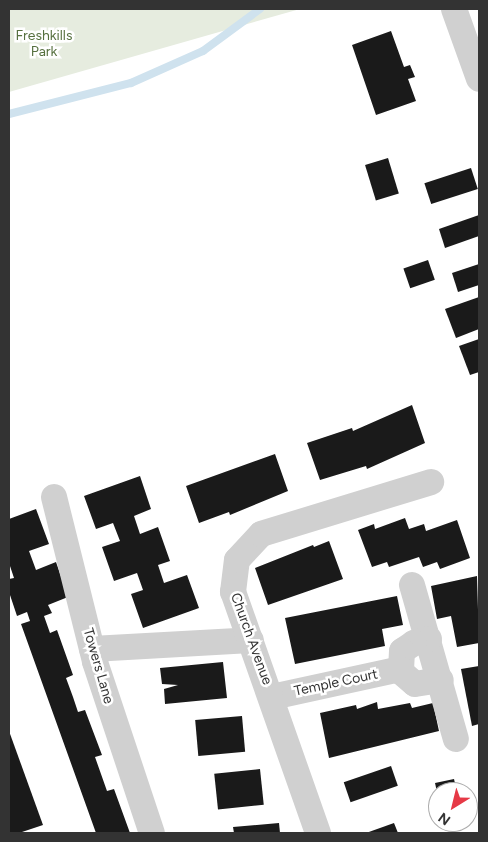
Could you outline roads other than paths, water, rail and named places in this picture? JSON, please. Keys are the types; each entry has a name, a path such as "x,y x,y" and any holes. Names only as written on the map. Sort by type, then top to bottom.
{"street":[{"path":"454,9 479,80"},
{"name":"Church Avenue","path":"318,833 272,697 233,592 233,574 237,560 248,545 261,534 431,482"},
{"name":"Towers Lane","path":"54,497 92,649 152,833"},
{"path":"412,585 441,680 456,739"},
{"path":"429,639 407,646 400,658 400,669 405,678 415,684 441,680"},
{"path":"92,649 251,640"},
{"name":"Temple Court","path":"272,697 400,669"}],"waterway":[{"path":"9,114 131,83 203,51 260,9"}],"park label":[{"name":"Freshkills Park","path":"44,44"}]}
